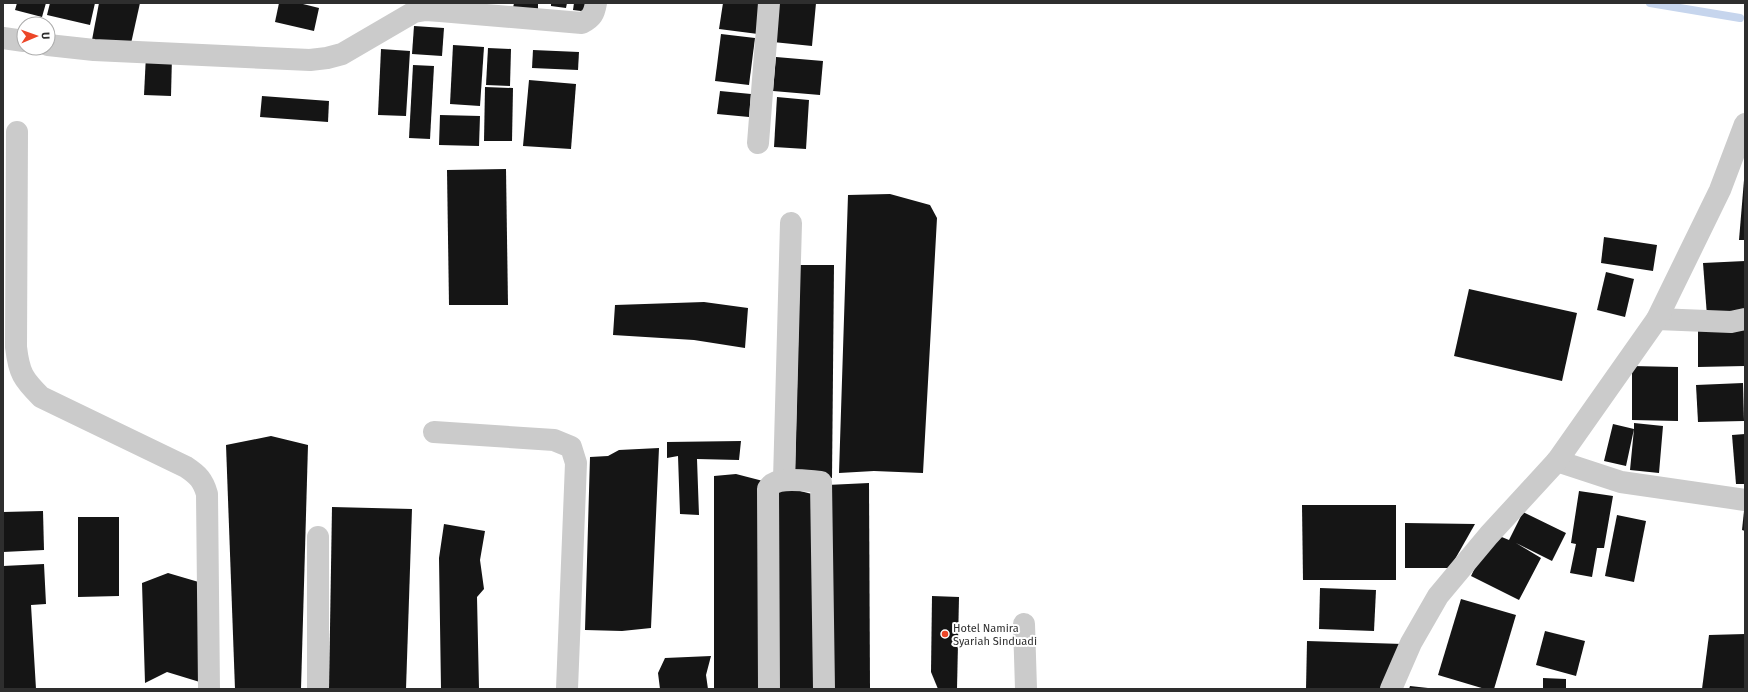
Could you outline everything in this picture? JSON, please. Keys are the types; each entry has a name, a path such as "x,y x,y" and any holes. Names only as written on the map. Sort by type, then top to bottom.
{"street":[{"path":"56,46 94,50 310,60 342,54 414,12 440,10 582,23 589,20 594,14 596,3"},
{"path":"758,142 769,3"},
{"path":"3,38 16,40"},
{"path":"1391,689 1411,643 1438,596 1489,534 1557,462 1657,320 1720,190 1745,124"},
{"path":"18,132 16,347 18,365 25,380 41,397 186,467 198,475 204,482 207,494 209,689"},
{"path":"784,480 791,223"},
{"path":"1657,320 1731,322 1745,320"},
{"path":"434,432 554,440 571,447 576,463 567,689"},
{"path":"1557,462 1622,482 1745,500"},
{"path":"769,689 768,489 773,483 784,480 821,482 824,689"},
{"path":"318,537 318,689"},
{"path":"1024,624 1026,689"}],"building":[{"path":"17,3 46,3 42,16 15,10"},
{"path":"50,3 95,3 90,25 47,15"},
{"path":"99,3 140,3 130,48 92,40"},
{"path":"279,3 299,3 319,8 314,31 275,22"},
{"path":"514,3 538,3 538,10 513,8"},
{"path":"551,3 567,3 566,8 551,6"},
{"path":"574,3 591,3 589,12 573,10"},
{"path":"723,3 762,3 758,34 719,29"},
{"path":"776,3 816,3 812,46 773,42"},
{"path":"414,26 444,28 442,56 412,54"},
{"path":"721,34 755,38 749,85 715,81"},
{"path":"453,45 484,47 480,106 450,104"},
{"path":"488,48 511,49 510,86 486,85"},
{"path":"381,49 410,51 406,116 378,115"},
{"path":"533,50 579,52 578,70 532,68"},
{"path":"146,55 172,56 171,96 144,95"},
{"path":"776,57 823,61 820,95 773,91"},
{"path":"413,65 434,66 430,139 409,138"},
{"path":"529,80 576,84 571,149 523,146"},
{"path":"485,87 513,88 512,141 484,141"},
{"path":"720,91 751,94 749,117 717,114"},
{"path":"262,96 329,101 328,122 260,117"},
{"path":"777,97 809,100 806,149 774,147"},
{"path":"440,115 480,116 479,146 439,145"},
{"path":"506,169 508,305 449,305 447,170"},
{"path":"1744,180 1745,240 1739,240"},
{"path":"890,194 930,205 937,218 923,473 874,471 839,473 848,195"},
{"path":"1604,237 1657,245 1653,271 1601,263"},
{"path":"1745,261 1745,314 1707,316 1703,263"},
{"path":"800,265 834,265 832,478 795,475"},
{"path":"1606,272 1634,279 1625,317 1597,310"},
{"path":"1469,289 1577,313 1562,381 1454,356"},
{"path":"704,302 748,308 745,348 694,340 613,335 615,305"},
{"path":"1745,330 1745,366 1698,367 1698,331"},
{"path":"1632,366 1678,367 1678,421 1632,420"},
{"path":"1743,383 1744,421 1698,422 1696,385"},
{"path":"1634,423 1663,426 1659,473 1630,470"},
{"path":"1613,424 1634,429 1626,466 1604,461"},
{"path":"1745,434 1745,484 1736,484 1732,435"},
{"path":"271,436 308,445 301,689 235,689 226,445"},
{"path":"741,441 739,460 697,459 699,515 680,514 678,456 667,458 667,442"},
{"path":"659,448 651,628 622,631 585,630 590,457 608,456 619,450"},
{"path":"736,474 763,481 766,689 714,689 714,476"},
{"path":"869,483 870,689 828,689 827,485"},
{"path":"792,489 816,495 818,689 772,689 771,492"},
{"path":"1579,491 1613,496 1604,548 1597,548 1592,577 1570,573 1576,544 1571,543"},
{"path":"1302,505 1396,505 1396,580 1303,580"},
{"path":"332,507 412,509 406,689 329,689"},
{"path":"43,511 44,550 3,552 3,512"},
{"path":"1745,511 1745,531 1742,530"},
{"path":"1523,512 1566,533 1552,561 1516,543 1541,558 1519,600 1471,576 1492,533 1509,540"},
{"path":"1617,515 1646,521 1634,582 1605,576"},
{"path":"78,517 119,517 119,596 78,597"},
{"path":"1405,523 1475,524 1450,568 1405,568"},
{"path":"444,524 485,531 480,560 484,589 477,597 479,689 441,689 439,558"},
{"path":"44,564 46,604 31,605 36,689 3,689 3,566"},
{"path":"168,573 202,583 203,683 167,672 145,683 142,583"},
{"path":"1320,588 1376,590 1374,631 1319,629"},
{"name":"Hotel Namira Syariah Sinduadi","path":"932,596 959,597 957,689 938,689 931,672"},
{"path":"1461,599 1516,615 1494,689 1485,689 1438,675"},
{"path":"1545,631 1585,641 1576,676 1536,665"},
{"path":"1745,634 1745,689 1702,689 1709,635"},
{"path":"1307,641 1403,644 1382,689 1306,689"},
{"path":"711,656 706,675 708,689 660,689 658,673 665,658"},
{"path":"1543,678 1566,679 1566,689 1543,689"},
{"path":"1410,686 1428,688 1428,689 1409,689"}],"waterway":[{"path":"1650,3 1740,18"}],"place":[{"name":"Hotel Namira Syariah Sinduadi","path":"945,634"}]}
